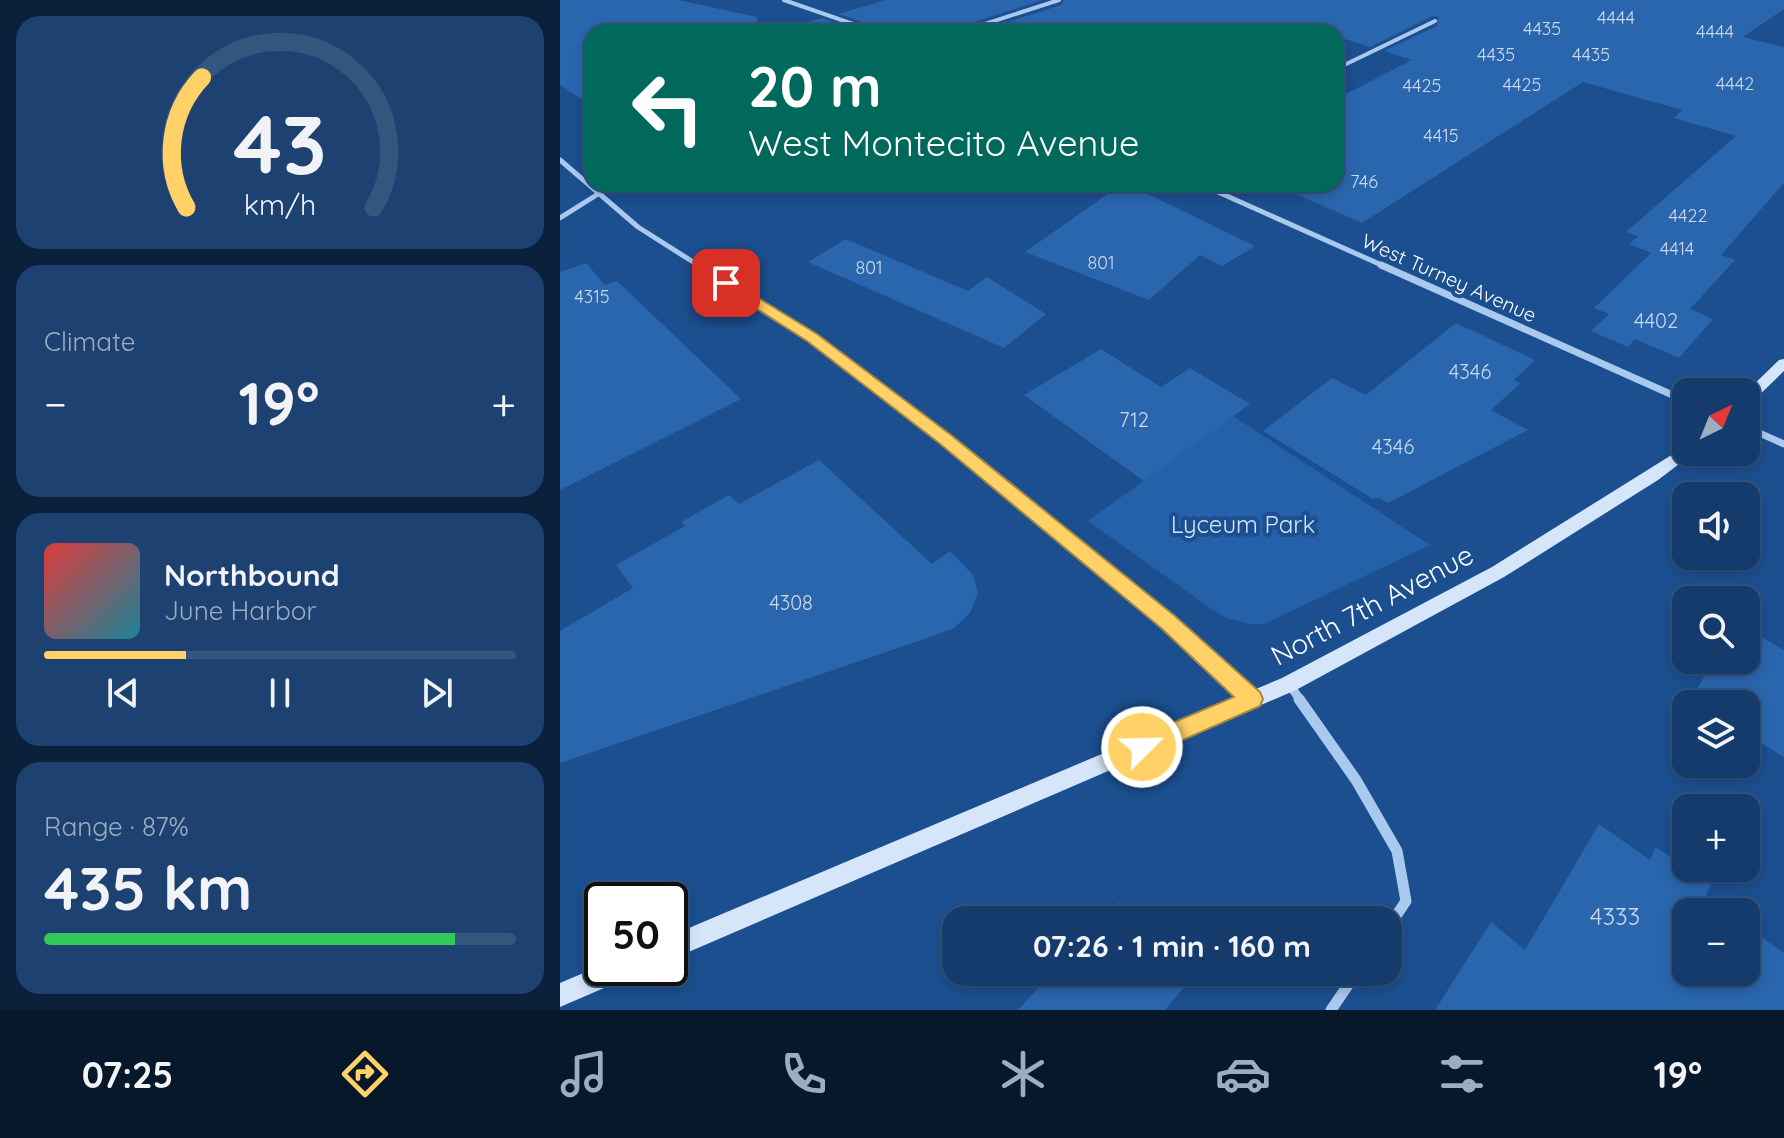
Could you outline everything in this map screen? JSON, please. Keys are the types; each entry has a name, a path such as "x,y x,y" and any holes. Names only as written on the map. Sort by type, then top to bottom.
{"main road":[{"path":"1760,386 1784,363"},
{"name":"North 7th Avenue","path":"688,940 1289,684 1498,572 1672,462"},
{"path":"560,995 584,985"}],"street":[{"path":"784,0 853,24"},
{"path":"985,24 1059,0"},
{"path":"1344,65 1435,21"},
{"path":"560,160 584,180"},
{"name":"West Turney Avenue","path":"1218,192 1672,395"},
{"path":"560,218 599,193 638,227 812,337 945,439 1168,622 1252,699"},
{"path":"1760,433 1784,444"},
{"path":"1289,684 1356,780 1397,851 1406,901 1402,907"},
{"path":"1331,1010 1347,986"}],"green space":[{"name":"Lyceum Park","path":"1233,416 1430,545 1264,624 1249,624 1223,617 1088,521"}],"building":[{"path":"560,0 678,0 757,17 757,24 584,24 584,101 560,85"},
{"path":"886,0 1043,0 967,24 869,24 838,14"},
{"path":"1064,0 1784,0 1784,9 1743,37 1784,47 1784,183 1721,255 1735,260 1690,309 1713,319 1679,358 1635,339 1628,347 1591,331 1609,314 1594,308 1651,253 1629,244 1638,236 1626,232 1736,136 1674,118 1682,110 1583,82 1362,223 1291,192 1344,192 1344,95 1412,60 1384,51 1437,26 1438,17 1433,16 1370,47 1344,39 1344,24 1001,24 1061,5"},
{"path":"822,18 839,24 808,24"},
{"path":"1111,192 1144,192 1255,246 1222,266 1200,255 1149,300 1025,252"},
{"path":"846,239 968,291 987,277 1046,314 1004,348 808,262"},
{"path":"586,263 605,285 617,281 741,399 560,490 560,272"},
{"path":"1456,323 1535,360 1514,380 1521,383 1491,410 1528,430 1388,503 1379,498 1373,499 1263,431 1332,378 1366,395"},
{"path":"1101,349 1161,387 1190,368 1250,404 1144,481 1024,395"},
{"path":"819,460 932,564 950,551 973,575 978,593 970,613 954,628 936,635 560,763 560,631 633,588 616,565 685,526 681,522 729,495 739,504"},
{"path":"1760,637 1784,650 1784,757 1760,742 1760,690 1696,690 1706,674 1760,674"},
{"path":"1599,824 1650,860 1656,847 1672,858 1672,882 1707,882 1711,885 1706,898 1672,898 1672,986 1760,986 1760,936 1784,953 1784,1010 1435,1010 1491,922 1525,950"},
{"path":"1040,986 1185,986 1165,1010 1018,1010"}],"route":[{"path":"726,283 812,337 945,439 1168,622 1252,699 1142,747"}]}
